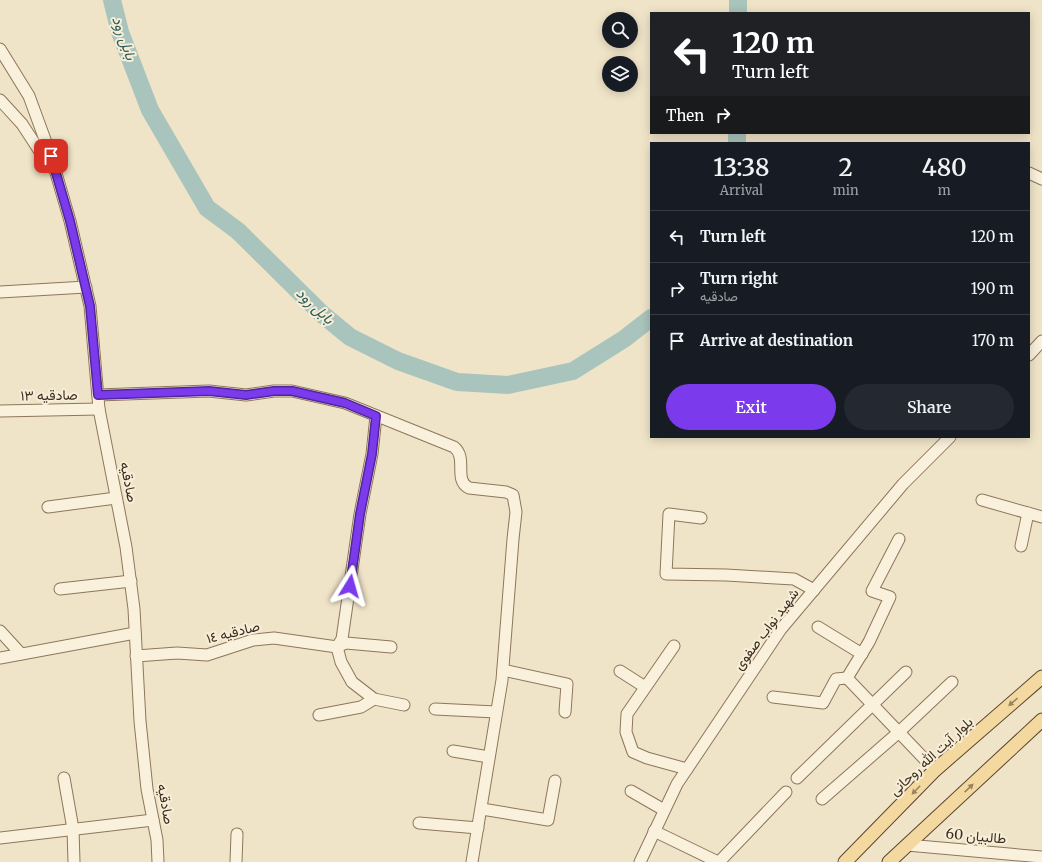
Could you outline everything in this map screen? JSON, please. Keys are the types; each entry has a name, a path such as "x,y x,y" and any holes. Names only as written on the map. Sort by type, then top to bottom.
{"main road":[{"name":"بلوار آیت الله روحانی","path":"845,862 935,770 1042,677"},
{"path":"889,862 1042,720"}],"street":[{"name":"صادقیه","path":"0,49 29,96 36,115 58,180 90,306 99,409 131,581 140,721 147,790 157,840 158,862"},
{"path":"0,100 22,124 58,180"},
{"path":"1030,173 1042,179"},
{"path":"0,292 86,287"},
{"path":"1030,354 1042,341"},
{"path":"98,395 209,391 246,395 274,391 292,391 345,403 457,449 461,461 461,478 465,486 506,492 513,496 516,512 503,670 482,809 472,862"},
{"name":"صادقیه ۱۳","path":"0,411 99,409"},
{"path":"376,416 372,454 360,514 342,639 337,647 341,662 352,682 374,699 404,706"},
{"name":"شهید نواب صفوی","path":"640,862 664,810 686,769 781,629 903,484 949,438"},
{"path":"48,507 116,498"},
{"path":"982,500 1042,517"},
{"path":"1021,546 1028,513"},
{"path":"701,518 669,514 666,574 726,575 794,579 814,590"},
{"path":"847,678 862,654 890,597 872,591 898,539"},
{"path":"60,589 131,581"},
{"path":"818,627 862,654"},
{"path":"0,631 21,654"},
{"path":"0,658 135,633"},
{"name":"صادقيه ١٤","path":"136,656 177,653 207,655 253,640 274,638 337,647 346,644 391,647"},
{"path":"674,646 627,714 626,732 633,752 647,758 686,769"},
{"path":"503,670 567,684 565,712"},
{"path":"620,671 645,687"},
{"path":"797,778 906,672"},
{"path":"773,697 822,703 836,678 847,678 935,770"},
{"path":"822,799 899,732 952,682"},
{"path":"319,714 361,707 374,699"},
{"path":"435,709 496,712"},
{"path":"453,752 489,757"},
{"path":"64,778 73,829 74,862"},
{"path":"482,809 548,820 555,782"},
{"path":"631,791 664,810"},
{"path":"654,831 719,862 786,792"},
{"path":"0,838 153,820"},
{"path":"420,823 478,828"},
{"path":"236,862 237,834"},
{"name":"طالبیان 60","path":"907,845 1042,857"}],"waterway":[{"name":"بابل رود","path":"112,0 120,32 150,110 207,208 238,231 322,314 350,337 398,361 457,382 508,385 573,371 624,339 650,319"},
{"name":"بابل رود","path":"738,0 738,12"},
{"name":"بابل رود","path":"737,134 737,142"}],"route":[{"path":"51,156 70,221 90,306 98,395 209,391 246,395 274,391 292,391 345,403 376,416 372,454 360,514 350,586"}]}
